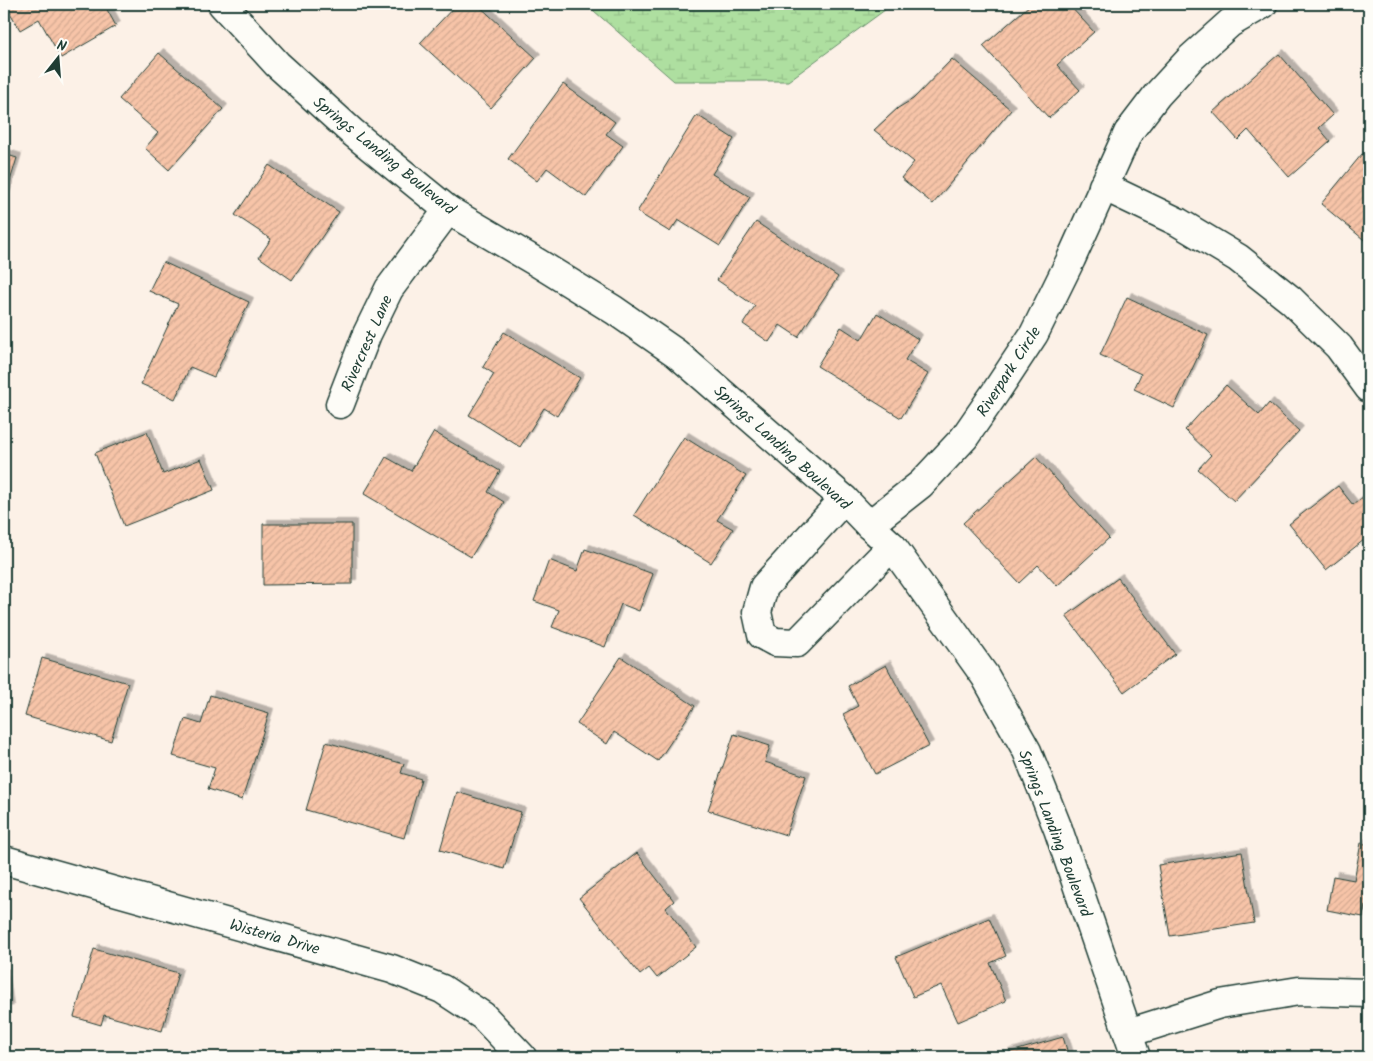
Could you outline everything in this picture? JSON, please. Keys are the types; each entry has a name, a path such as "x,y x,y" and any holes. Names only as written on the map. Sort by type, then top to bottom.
{"street":[{"name":"Springs Landing Boulevard","path":"222,4 277,64 352,132 448,210 563,279 676,353 844,499 892,546 985,676 1027,751 1058,829 1132,1045"},
{"name":"Riverpark Circle","path":"869,525 921,484 964,438 1034,334 1071,259 1128,133 1157,95 1191,58 1230,23 1263,4"},
{"path":"1103,186 1178,222 1238,258 1298,307 1339,347 1369,388"},
{"name":"Rivercrest Lane","path":"340,404 367,334 389,289 448,210"},
{"path":"844,499 764,587 757,612 762,635 775,642 797,643 892,546"},
{"name":"Wisteria Drive","path":"4,860 392,969 442,989 484,1016 522,1057"},
{"path":"1132,1045 1220,1004 1300,991 1369,993"}],"green space":[{"path":"586,4 893,4 788,81 674,81"}],"building":[{"path":"5,4 104,4 116,26 61,58 39,19 20,30"},
{"path":"457,4 477,4 536,58 491,108 420,43"},
{"path":"1031,4 1068,4 1094,32 1057,65 1080,90 1049,118 983,46"},
{"path":"159,53 223,109 169,170 145,148 158,133 119,99"},
{"path":"1279,54 1333,115 1319,128 1330,141 1289,177 1248,130 1238,140 1213,112"},
{"path":"952,59 1011,110 933,204 901,178 914,162 874,130 898,108 913,99"},
{"path":"563,84 615,122 606,134 623,146 586,197 547,168 537,181 508,159"},
{"path":"697,115 734,139 712,174 750,197 720,246 678,220 670,232 637,212"},
{"path":"4,154 17,158 4,201"},
{"path":"1362,154 1369,160 1369,244 1321,204"},
{"path":"269,165 339,212 292,280 259,257 271,239 235,215"},
{"path":"756,222 838,277 798,337 780,325 769,342 743,324 755,306 717,280"},
{"path":"163,262 249,302 214,377 190,367 175,399 141,384 178,304 149,291"},
{"path":"1127,297 1208,335 1174,408 1134,389 1141,374 1100,355"},
{"path":"877,313 918,339 905,360 928,374 901,418 817,366 841,327 861,340"},
{"path":"504,332 580,378 557,416 544,408 520,447 469,415 494,374 483,367"},
{"path":"1226,385 1259,415 1269,403 1299,431 1234,501 1198,469 1211,455 1185,430"},
{"path":"147,432 163,474 201,459 214,490 124,526 95,453"},
{"path":"434,432 500,471 488,492 504,502 471,557 364,494 386,457 411,471"},
{"path":"684,437 746,476 717,520 733,529 711,563 634,515"},
{"path":"1036,457 1109,538 1057,586 1038,565 1019,583 963,523"},
{"path":"1338,486 1353,505 1369,492 1369,536 1326,570 1289,524"},
{"path":"263,524 352,524 352,584 263,585"},
{"path":"585,549 653,574 639,611 621,604 605,647 552,627 559,610 534,601 549,560 577,571"},
{"path":"1118,578 1175,654 1124,692 1066,616"},
{"path":"621,657 695,706 658,761 614,732 607,744 577,724"},
{"path":"42,658 128,683 111,741 25,716"},
{"path":"886,665 929,746 875,774 843,714 858,706 848,686"},
{"path":"210,695 269,713 242,800 208,789 215,768 173,756 185,719 201,724"},
{"path":"734,734 770,746 765,762 806,776 786,835 708,810"},
{"path":"326,742 404,764 401,773 421,779 404,838 306,810"},
{"path":"457,792 521,812 504,869 440,850"},
{"path":"1361,843 1369,845 1369,905 1365,905 1363,917 1327,910 1333,876 1354,880"},
{"path":"1242,852 1254,923 1170,936 1158,865"},
{"path":"637,853 674,901 666,908 696,947 657,978 649,968 640,975 579,898"},
{"path":"989,918 1006,956 990,963 1006,1001 958,1022 941,985 913,997 896,957"},
{"path":"94,949 178,973 162,1031 104,1015 101,1025 74,1017"},
{"path":"4,973 9,1010 4,1011"},
{"path":"1063,1037 1069,1057 1005,1057 1004,1054"}]}
